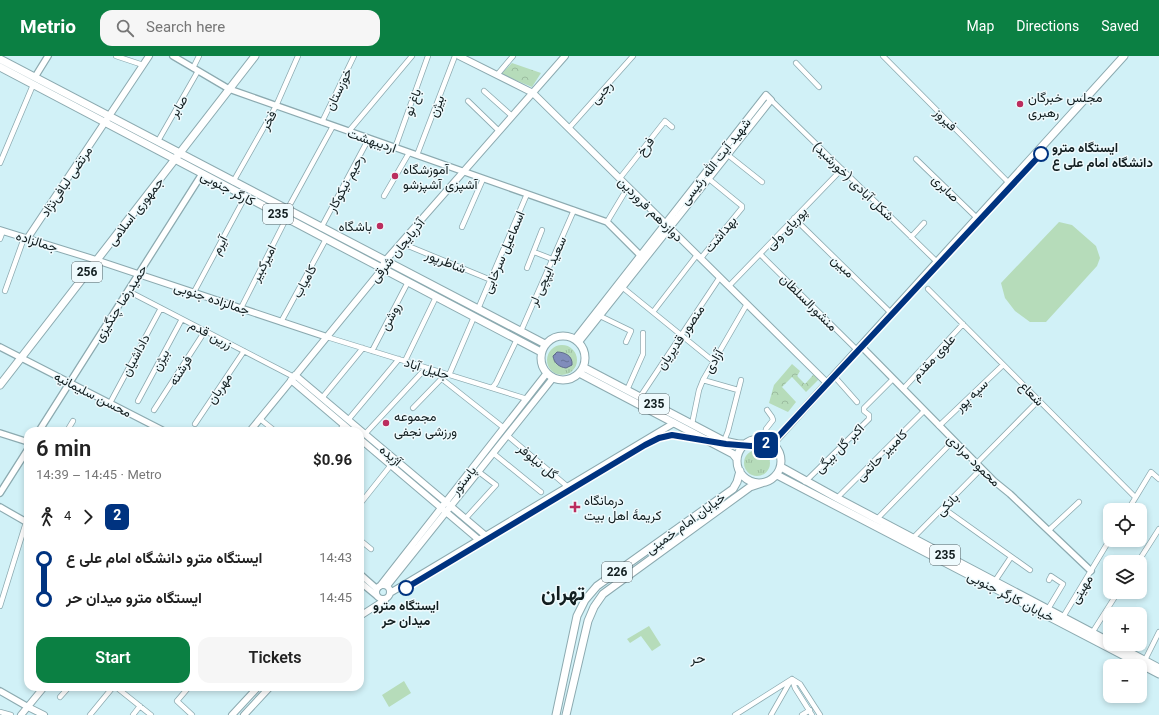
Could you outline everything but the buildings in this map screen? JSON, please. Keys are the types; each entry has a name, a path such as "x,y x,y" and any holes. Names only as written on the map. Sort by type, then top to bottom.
{"main road":[{"name":"مرتضی لبافی‌نژاد","path":"26,238 110,116 149,56"},
{"name":"جمهوری اسلامی","path":"0,385 255,56"},
{"name":"دوازدهم فروردین","path":"459,56 533,93 827,383"},
{"name":"آذربایجان شرقی","path":"253,427 379,273 385,261 565,56"},
{"path":"773,443 1124,56"},
{"path":"0,60 180,153"},
{"name":"کارگر جنوبی","path":"0,67 541,352"},
{"name":"شهید آیت الله رئیسی","path":"577,340 668,225 766,95 771,100 709,179 668,225"},
{"name":"کارگر جنوبی","path":"180,153 545,344"},
{"name":"جمالزاده","path":"1,230 97,260"},
{"name":"شهید آیت الله رئیسی","path":"577,340 600,316 642,257"},
{"name":"جمالزاده جنوبی","path":"97,260 327,337"},
{"path":"564,335 577,340 585,354 585,361 581,370 571,379 565,380 553,378 546,374 541,366 540,356 545,344 550,339 564,335"},
{"name":"235","path":"581,370 627,390 724,441 746,444"},
{"name":"235","path":"581,370 674,423 733,454 737,460"},
{"name":"پاستور","path":"388,591 447,512 449,504 493,442 546,374"},
{"name":"آژیده","path":"293,378 322,398 346,422 349,427"},
{"name":"آژیده","path":"293,378 352,427"},
{"name":"پاستور","path":"455,496 479,472 553,378"},
{"path":"364,609 388,591 399,588 674,423"},
{"name":"آژیده","path":"364,438 391,465 479,540"},
{"name":"آژیده","path":"364,438 449,504 486,536"},
{"path":"754,439 764,439 773,443 778,448 780,454 781,467 776,475 768,481 762,483 751,481 744,477 740,471 737,460 740,451 746,444 754,439"},
{"path":"493,442 499,446"},
{"name":"خیابان کارگر جنوبی","path":"781,467 837,498 875,522 1159,674"},
{"name":"خیابان امام خمینی","path":"556,715 577,616 590,593 597,586 733,489 740,471"},
{"name":"خیابان کارگر جنوبی","path":"776,475 875,522 913,538 1103,638"},
{"name":"خیابان امام خمینی","path":"566,715 588,621 594,607 603,594 750,487 762,483"},
{"name":"پاستور","path":"378,587 441,508 449,504"},
{"path":"378,598 376,592 378,587 388,591"},
{"path":"364,612 388,591"},
{"path":"1127,651 1142,659"},
{"path":"1147,662 1159,668"},
{"path":"21,715 41,691"},
{"path":"232,715 254,691"},
{"path":"244,715 266,691"},
{"path":"560,693 566,698 570,696"},
{"path":"28,707 44,715"}],"street":[{"path":"35,77 48,56"},
{"path":"116,56 143,65"},
{"name":"اردیبهشت","path":"173,56 229,89 607,222 642,257"},
{"path":"193,68 199,56"},
{"name":"فخر","path":"233,182 276,106 298,56"},
{"name":"خوزستان","path":"322,122 354,56"},
{"path":"349,131 412,56"},
{"name":"باغ نو","path":"395,148 428,56"},
{"name":"بیژن","path":"417,155 454,56"},
{"path":"497,75 513,56"},
{"name":"رجبی","path":"569,128 633,56"},
{"name":"فیروز","path":"883,56 1009,183"},
{"path":"796,63 820,87"},
{"name":"صابر","path":"158,141 198,71"},
{"path":"0,163 33,85"},
{"path":"484,91 512,116"},
{"name":"شکل آبادی (خورشید)","path":"771,100 937,262"},
{"path":"468,101 499,131"},
{"name":"فرخ","path":"620,178 665,121 672,127"},
{"path":"288,210 333,126"},
{"name":"رحیم نیکوکار","path":"321,228 369,138"},
{"path":"384,196 409,153"},
{"path":"728,155 762,182"},
{"name":"صابری","path":"916,159 977,218"},
{"name":"پوریای ولی","path":"729,286 842,169"},
{"name":"حمیدرضا چنگیزی","path":"42,427 202,174"},
{"path":"462,227 483,179"},
{"name":"بهداشت","path":"699,256 742,208 742,206 709,179"},
{"path":"607,222 628,187"},
{"name":"اسماعیل سرخابی","path":"478,309 527,194"},
{"name":"آیرم","path":"194,292 245,197"},
{"name":"سعید ایپچی لر","path":"521,331 574,210"},
{"name":"امیرکبیر","path":"241,308 286,218"},
{"name":"مبین","path":"794,218 891,313"},
{"path":"911,237 924,223"},
{"path":"0,239 1,230"},
{"path":"527,268 542,230"},
{"path":"5,291 26,238"},
{"name":"کامیاب","path":"281,322 326,239"},
{"name":"شاطرپور","path":"401,243 491,280"},
{"path":"534,252 552,259"},
{"name":"منشورالسلطان","path":"760,254 859,348"},
{"path":"653,312 699,256"},
{"name":"منصور قدیریان","path":"640,397 720,277"},
{"name":"روشن","path":"372,351 408,282"},
{"path":"622,287 713,361"},
{"name":"شعاع","path":"928,289 1135,497"},
{"name":"زرین قدم","path":"128,291 293,378"},
{"path":"405,361 436,297"},
{"name":"آزادی","path":"692,424 699,390 703,380 747,304"},
{"name":"داداشیان","path":"110,403 161,308"},
{"path":"600,316 631,332 626,342"},
{"path":"413,408 447,374 474,317"},
{"name":"بیژن","path":"138,401 182,319"},
{"name":"علوی مقدم","path":"902,389 963,324"},
{"name":"فرشته","path":"154,410 205,331"},
{"path":"627,390 643,354 643,333"},
{"name":"جلیل آباد","path":"327,337 527,399"},
{"path":"492,388 496,384 517,339"},
{"name":"محسن سلیمانیه","path":"0,346 154,427"},
{"path":"322,398 363,348"},
{"name":"محمود مرادی","path":"859,348 893,379 981,469 1049,530 1091,571"},
{"name":"مهربان","path":"195,424 244,351"},
{"path":"342,427 399,359"},
{"name":"سپه پور","path":"939,426 1003,365"},
{"path":"364,434 426,368"},
{"path":"834,376 857,402"},
{"path":"442,379 504,428"},
{"name":"اکبر گل بیگی","path":"806,482 869,419 869,415 864,411 864,408 893,379"},
{"path":"703,380 738,390"},
{"path":"724,441 742,380"},
{"path":"976,464 1039,400"},
{"path":"764,439 766,429 773,420 767,410"},
{"name":"کامبیز حاتمی","path":"837,498 924,411"},
{"path":"260,419 270,427"},
{"path":"70,427 73,422"},
{"path":"0,434 24,441"},
{"name":"گل نیلوفر","path":"508,436 530,458 568,487"},
{"path":"875,522 953,441"},
{"path":"494,453 541,492"},
{"path":"0,493 24,455"},
{"path":"364,499 391,465"},
{"name":"بانکی","path":"913,538 981,469"},
{"path":"466,518 496,485 479,472"},
{"path":"1132,503 1151,472 1159,479"},
{"path":"1049,530 1079,502"},
{"path":"0,507 24,519"},
{"path":"943,508 1030,570"},
{"path":"1142,555 1159,529"},
{"path":"0,606 24,530"},
{"path":"364,543 371,549"},
{"name":"مهینی","path":"1063,617 1105,547"},
{"path":"995,581 1011,557"},
{"path":"1048,609 1063,584 1051,576 1049,580"},
{"path":"364,577 378,587"},
{"path":"364,586 378,598"},
{"path":"1092,632 1113,599"},
{"path":"1145,659 1159,632"},
{"path":"792,678 800,684 820,715"},
{"path":"792,678 795,688 812,715"},
{"path":"735,715 792,678"},
{"path":"771,715 792,678"},
{"path":"0,691 28,707"},
{"path":"60,697 65,691"},
{"path":"90,715 111,691"},
{"path":"119,691 151,715"},
{"path":"186,691 177,701 192,715"},
{"path":"132,715 140,706"},
{"path":"802,715 815,707"},
{"path":"0,712 11,715"}],"green space":[{"path":"512,63 541,73 532,87 501,74"},
{"path":"1059,222 1072,225 1096,246 1100,258 1097,266 1046,322 1030,322 1015,311 1005,298 1001,283"},
{"path":"562,345 573,349 577,360 573,371 562,375 551,371 547,360 551,349"},
{"path":"792,364 800,371 797,376 805,384 814,374 819,379 806,392 792,377 782,387 796,402 788,412 769,403 774,385"},
{"path":"757,450 766,454 770,463 766,472 757,476 748,472 744,463 748,454"},
{"path":"649,626 661,645 652,651 641,636 630,643 627,639"},
{"path":"404,681 411,693 389,707 382,695"}],"water":[{"path":"557,352 568,355 571,359 572,365 566,368 557,364 554,361 553,356"}],"metro line":[{"name":"2","path":"406,588 659,438 672,435 726,444 751,446 766,445 774,441 1041,154"}],"place":[{"name":"مجلس خبرگان رهبری","path":"1020,104"},
{"name":"ایستگاه مترو دانشگاه امام علی ع","path":"1041,154"},
{"name":"آموزشگاه آشپزی آشپزشو","path":"395,176"},
{"name":"باشگاه","path":"380,226"},
{"name":"مجموعه ورزشی نجفی","path":"386,423"},
{"name":"درمانگاه کریمهٔ اهل بیت","path":"575,507"},
{"name":"ایستگاه مترو میدان حر","path":"406,588"}],"district":[{"name":"تهران","path":"563,593"},
{"name":"حر","path":"698,658"}]}
